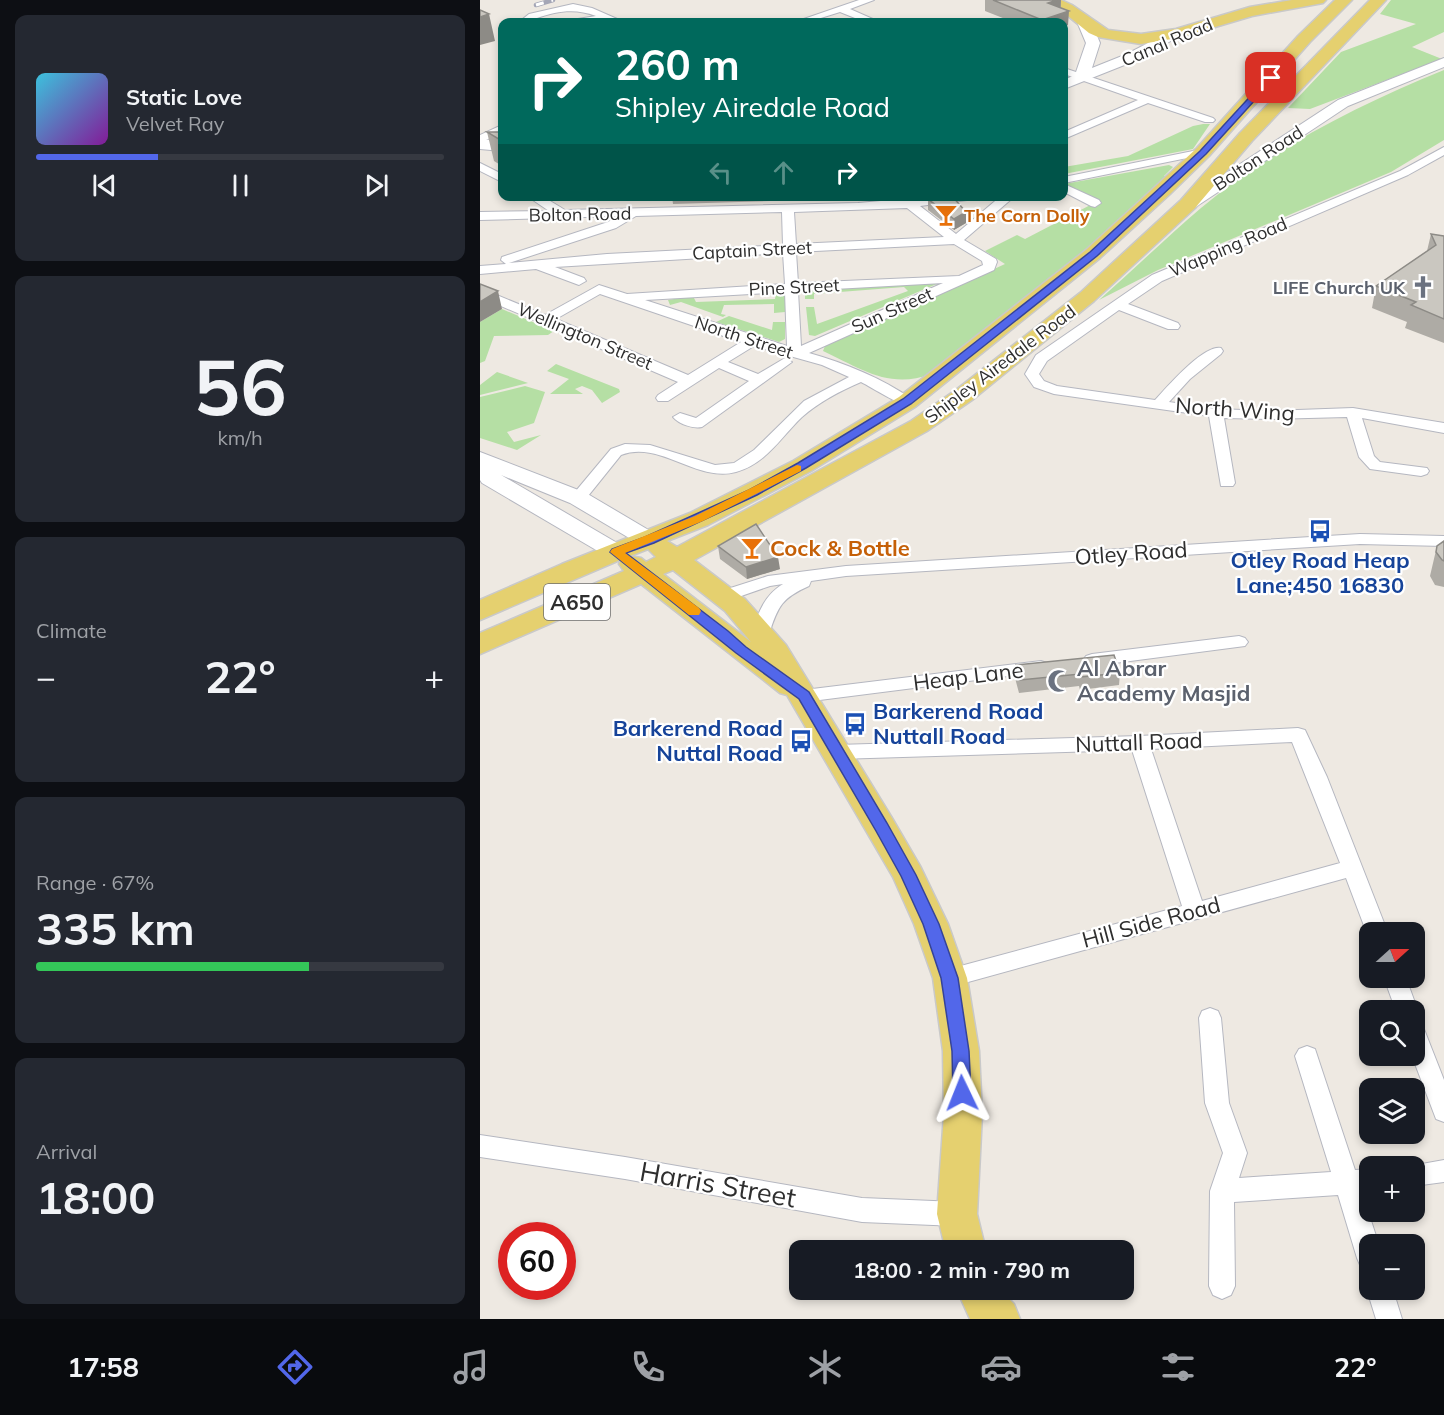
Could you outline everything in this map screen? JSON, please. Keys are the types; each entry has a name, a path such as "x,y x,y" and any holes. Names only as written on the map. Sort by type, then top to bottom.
{"main road":[{"path":"1048,0 1067,8 1085,24 1104,34 1178,33"},
{"path":"1075,0 1093,9"},
{"name":"Canal Road","path":"1136,33 1254,2 1317,0"},
{"name":"Shipley Airedale Road","path":"480,644 629,562 650,540 753,492 802,466 897,395 930,385 1093,254 1203,152 1304,39 1344,0"},
{"name":"Shipley Airedale Road","path":"480,611 629,562 675,559 919,426 964,395 1087,297 1188,204 1246,137 1374,2"},
{"path":"1277,3 1314,17 1304,39"},
{"name":"Canal Road","path":"1178,33 1277,3"},
{"path":"1110,19 1136,33"},
{"path":"1203,152 1246,137"},
{"path":"897,395 928,400 992,355 1039,335"},
{"path":"650,540 723,596 776,652 908,875 931,924 950,978 961,1051 962,1103 957,1214 963,1240"},
{"path":"480,621 629,562 804,696"},
{"path":"969,1300 970,1319"},
{"path":"983,1300 999,1319"}],"street":[{"path":"813,18 869,0"},
{"path":"529,18 571,6 585,8 606,17"},
{"path":"841,9 862,18"},
{"path":"600,18 606,17"},
{"path":"1085,24 1093,43 1085,75"},
{"path":"1132,57 1136,33"},
{"name":"Canal Road","path":"1085,75 1105,52 1136,33"},
{"name":"Canal Road","path":"1068,83 1132,57 1178,33"},
{"name":"Bolton Road","path":"1188,204 1328,111 1444,62"},
{"path":"1068,72 1085,75 1209,120"},
{"path":"1068,134 1148,99"},
{"name":"Bolton Road","path":"1246,137 1328,111"},
{"path":"480,142 498,131"},
{"path":"480,142 498,145"},
{"name":"Wapping Road","path":"1032,374 1041,358 1157,278 1208,254 1404,173 1444,150"},
{"name":"Bolton Road","path":"1068,179 1203,152"},
{"path":"480,158 498,156"},
{"path":"480,166 498,177"},
{"path":"1068,190 1095,203"},
{"path":"541,201 562,214"},
{"path":"828,207 833,201"},
{"path":"858,207 867,201"},
{"name":"Bolton Road","path":"480,216 858,207 931,201"},
{"path":"910,204 956,240 1004,201"},
{"path":"788,209 790,358"},
{"path":"480,270 612,225 636,213"},
{"name":"Captain Street","path":"480,270 607,258 956,240"},
{"name":"Sun Street","path":"681,417 697,424 790,358 989,267 991,261 956,240"},
{"path":"536,264 579,281"},
{"name":"Pine Street","path":"623,297 965,277"},
{"name":"North Street","path":"545,320 599,289 752,341 790,358 827,362 897,395"},
{"name":"Wellington Street","path":"480,292 689,381"},
{"path":"1118,305 1173,326"},
{"path":"663,398 752,341"},
{"path":"1160,404 1185,376 1216,351"},
{"path":"718,363 759,380"},
{"name":"North Wing","path":"1032,374 1039,384 1053,390 1216,413 1270,415 1353,412 1444,428"},
{"path":"578,498 616,452 625,448 652,450 714,470 732,470 748,464 758,457 795,415 820,396 859,378"},
{"path":"1353,412 1367,457 1375,466 1421,471"},
{"path":"1216,413 1227,483"},
{"path":"480,459 578,498 650,540"},
{"path":"480,465 490,478 629,562"},
{"name":"Otley Road","path":"723,596 768,581 846,571 1360,539 1444,541"},
{"name":"Otley Road","path":"759,633 771,604 782,591 819,575"},
{"path":"1078,662 1239,642"},
{"name":"Heap Lane","path":"804,696 1055,665"},
{"name":"Nuttall Road","path":"837,752 1139,743 1298,735 1353,868"},
{"path":"1139,743 1194,910"},
{"path":"1353,868 1373,922"},
{"name":"Hill Side Road","path":"950,978 1353,868"},
{"path":"1210,1018 1217,1103 1235,1154 1222,1191 1222,1286"},
{"path":"1307,1056 1358,1182 1366,1234"},
{"path":"1425,1060 1444,1111"},
{"name":"Harris Street","path":"480,1146 626,1168 862,1210 957,1214"},
{"path":"1425,1174 1444,1171"},
{"path":"1222,1191 1358,1182"},
{"path":"1383,1300 1389,1319"}],"green space":[{"path":"1391,0 1444,0 1444,32 1412,47 1442,59 1310,109 1288,108 1341,52 1416,24 1380,14"},
{"path":"1444,70 1444,140 1391,172 1158,270 1099,300 1201,208 1257,166 1348,113"},
{"path":"1210,124 1193,149 1068,173 1068,166 1128,156 1193,126"},
{"path":"1169,165 1173,167 1125,219 931,374 902,380 888,378 862,370 823,351 825,346 1005,264 985,251 1017,235 1025,239 1098,201 1068,186 1068,183"},
{"path":"939,283 815,336 809,335 806,307 814,307 817,324 908,291 904,287 814,294 814,299 805,299 805,289"},
{"path":"786,291 785,312 774,313 774,304 724,305 721,314 726,315 723,317 681,302 670,305 668,300 693,296 696,302 775,299 776,292"},
{"path":"502,309 554,331 548,335 494,336 485,361 480,363 480,322"},
{"path":"729,316 772,330 773,322 785,322 785,339 779,342 716,322"},
{"path":"556,364 619,389 620,392 602,403 592,390 582,386 575,389 583,394 550,394 569,379 547,371"},
{"path":"497,372 528,383 480,395 480,385"},
{"path":"525,386 545,392 534,423 507,432 514,442 541,435 517,450 480,438 480,397"}],"building":[{"path":"993,0 1057,0 1048,3 1069,11 1048,18 1037,18"},
{"path":"480,10 489,14 480,17"},
{"path":"487,132 498,132 498,139"},
{"path":"931,201 956,201 966,212 954,219"},
{"path":"1431,234 1444,236 1444,319 1411,305 1416,302 1376,286 1436,245"},
{"path":"480,284 498,291 480,302"},
{"path":"756,524 778,557 746,567 718,546"},
{"path":"1444,541 1444,561 1436,552 1437,546"},
{"path":"1114,655 1120,673 1020,680 1016,665"}],"railway":[{"path":"536,5 553,0"}],"slow traffic":[{"path":"694,611 616,552 699,519 797,469"}],"place":[{"name":"The Corn Dolly","path":"946,215"},
{"name":"LIFE Church UK","path":"1423,287"},
{"name":"Otley Road Heap Lane;450 16830","path":"1320,531"},
{"name":"Cock & Bottle","path":"752,548"},
{"name":"Al Abrar Academy Masjid","path":"1059,681"},
{"name":"Barkerend Road Nuttall Road","path":"855,724"},
{"name":"Barkerend Road Nuttal Road","path":"801,741"}],"route":[{"path":"962,1093 961,1051 950,978 931,924 908,875 804,696 616,552 699,519 753,492 802,466 907,402 1093,254 1203,152 1271,78"}]}
